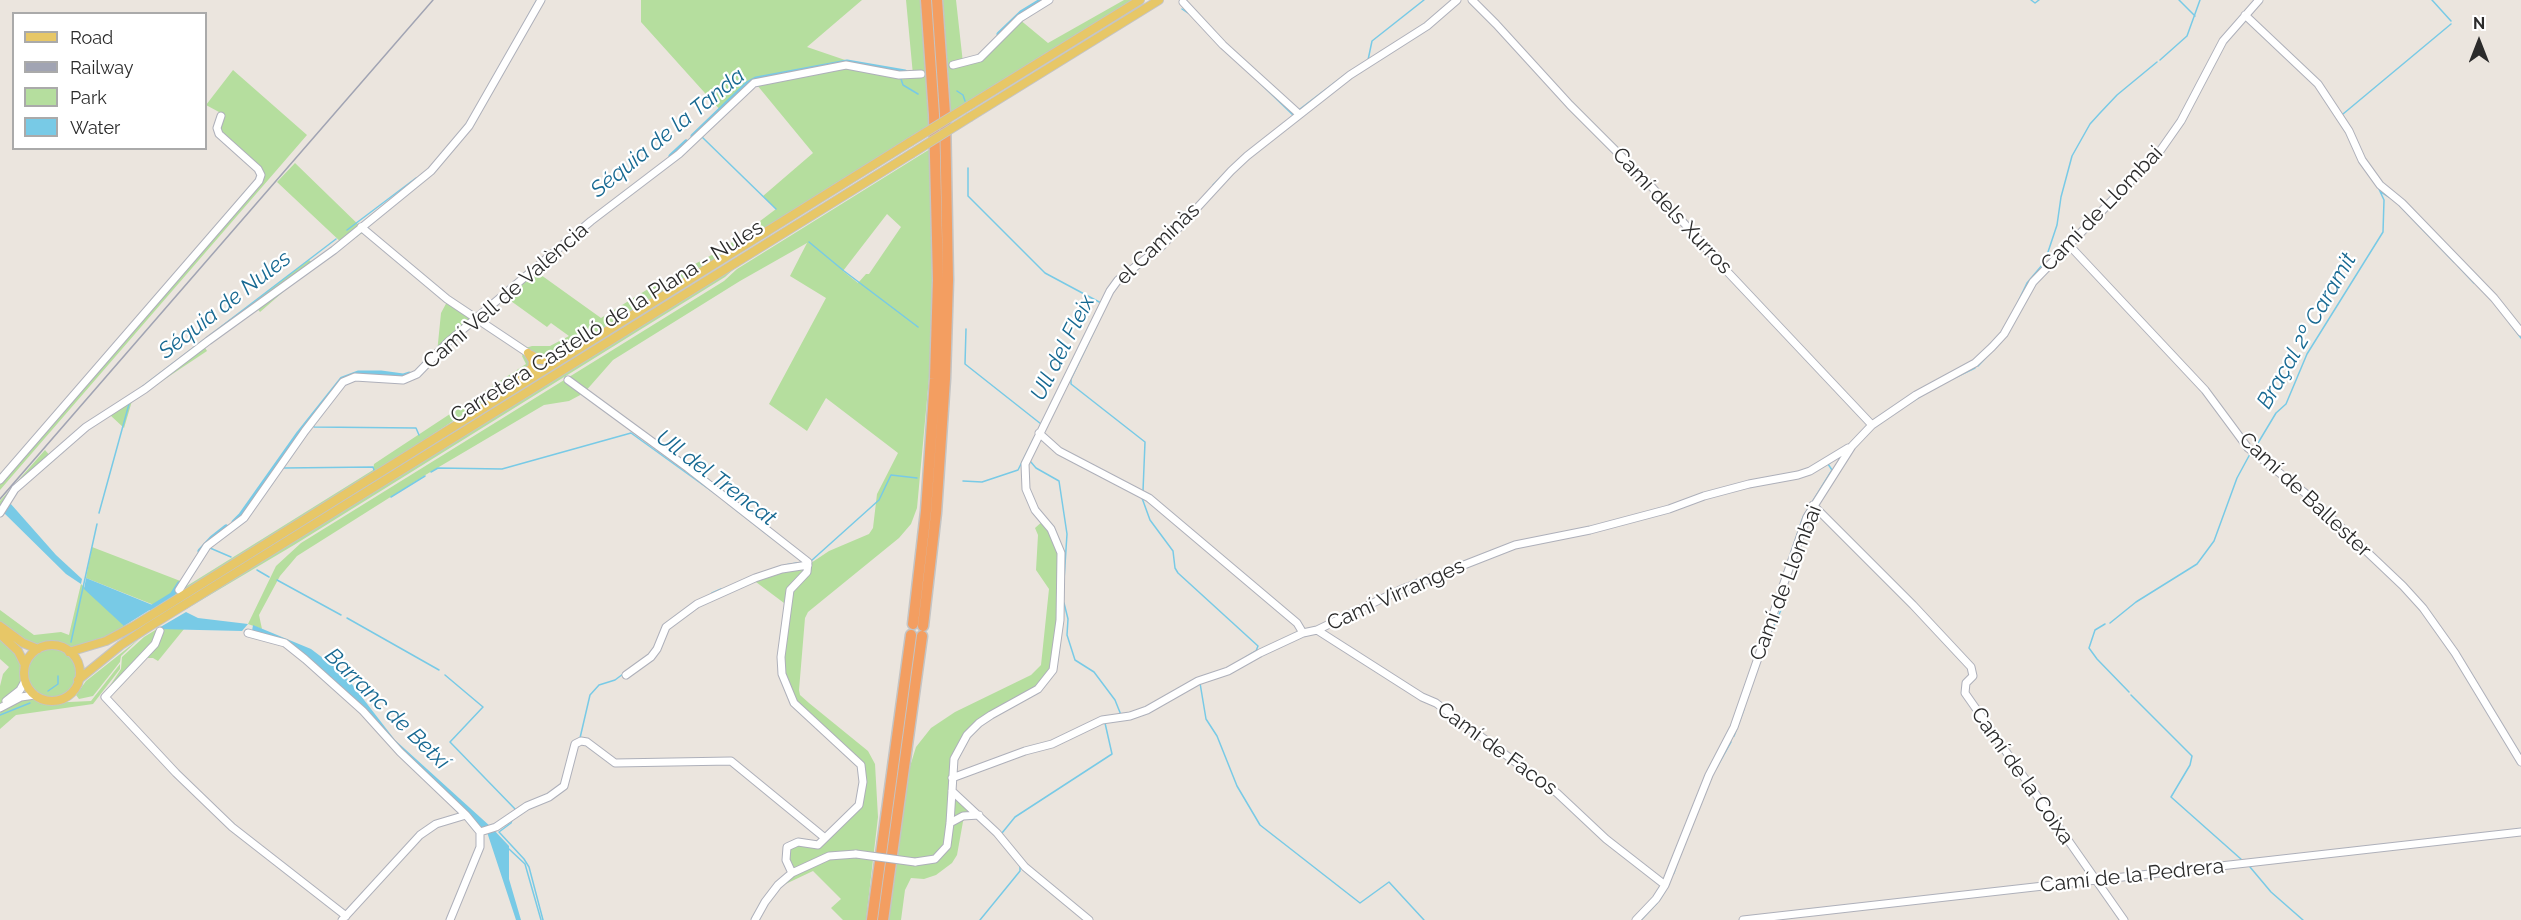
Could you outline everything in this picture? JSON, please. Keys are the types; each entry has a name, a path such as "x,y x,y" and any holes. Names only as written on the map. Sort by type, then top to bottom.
{"highway":[{"path":"883,920 917,630 926,511 938,280 934,115 926,0"},
{"path":"872,920 936,513 945,379 948,280 945,114 937,0"}],"main road":[{"name":"Carretera Castelló de la Plana - Nules","path":"69,652 106,640 134,626 1140,0"},
{"name":"Carretera Castelló de la Plana - Nules","path":"78,680 120,645 177,609 1159,0"},
{"path":"528,353 539,360 552,357 676,288"},
{"path":"379,473 525,374 533,364 528,353"},
{"path":"0,626 23,643 38,649"},
{"path":"0,634 18,651 25,665 25,681 35,695 48,700 62,699 72,692 78,680 77,662 69,652 54,645 38,649 25,665"}],"street":[{"path":"0,512 15,489 86,427 146,389 216,334 334,250 431,171 461,138 541,0"},
{"path":"953,65 980,58 1020,18 1049,0"},
{"name":"el Caminàs","path":"755,920 778,885 792,873 830,856 856,854 927,862 942,853 946,846 950,823 954,759 967,735 985,719 1038,689 1053,670 1057,657 1061,553 1051,529 1032,505 1026,489 1024,473 1029,452 1110,291 1118,280 1162,246 1231,171 1350,75 1427,26 1457,0"},
{"name":"Camí dels Xurros","path":"1472,0 1570,105 1651,186 1722,266 1872,424"},
{"name":"Camí de Llombai","path":"1636,920 1656,900 1665,885 1696,804 1734,727 1755,662 1778,607 1798,539 1813,505 1851,446 1872,424 1916,395 1975,363 2004,334 2033,282 2160,151 2181,121 2223,41 2259,0"},
{"path":"1183,2 1223,45 1299,114"},
{"path":"2245,15 2318,84 2349,131 2362,160 2380,184 2402,203 2494,298 2521,332"},
{"name":"Camí Vell de València","path":"179,590 207,546 244,518 305,431 343,382 349,378 364,376 403,380 424,369 448,342 591,221 679,154 754,83 846,65 899,75 921,74"},
{"path":"0,480 259,181 261,175 258,169 219,134 217,128 220,116"},
{"path":"361,227 447,299 528,353"},
{"name":"Camí de Ballester","path":"2068,244 2205,390 2248,448 2305,493 2403,586 2428,615 2455,653 2521,762"},
{"path":"568,380 688,468 808,561 807,572 790,590 781,657 782,674 792,700 856,757 863,771 860,805 818,845 798,842 787,847 786,860 792,873"},
{"path":"1039,433 1059,451 1149,498 1297,623 1304,633"},
{"name":"Camí Virranges","path":"952,778 1025,751 1052,744 1102,720 1147,710 1198,681 1228,671 1304,633 1317,630 1400,590 1515,545 1590,530 1749,484 1798,475 1810,471 1851,446"},
{"name":"Camí de la Coixa","path":"1813,505 1971,667 1973,676 1966,683 1965,693 2124,920"},
{"path":"626,675 651,657 666,627 698,604 755,578 782,569 808,565"},
{"name":"Camí de Facos","path":"1317,630 1422,697 1436,703 1557,793 1606,839 1665,885"},
{"path":"160,631 155,644 105,696 176,773 232,827 344,918 420,835 436,824 466,815"},
{"path":"248,633 285,643 305,659 363,711 480,832 480,847 450,920"},
{"path":"0,707 20,690 25,681"},
{"path":"0,707 21,697 35,695"},
{"path":"480,832 496,827 564,786 575,744 581,741 586,742 615,763 731,761 825,838"},
{"path":"952,791 1003,838 1025,867 1089,920"},
{"path":"950,823 963,816 979,815"},
{"name":"Camí de la Pedrera","path":"1743,920 2521,832"}],"green space":[{"path":"641,0 862,0 807,47 848,61 852,65 913,75 906,0 923,0 932,125 694,274 564,351 532,366 512,382 382,468 159,607 86,578 92,547 183,582 182,589 373,470 374,464 526,364 522,356 525,351 522,349 532,346 550,346 569,336 551,323 547,327 504,296 534,270 601,318 648,289 723,249 776,209 763,196 813,153 757,85 722,112 641,22"},
{"path":"939,0 956,0 963,63 980,58 1019,19 1048,43 1124,0 1135,0 947,116"},
{"path":"233,70 307,135 0,490 0,476 259,175 214,131 219,112 207,104"},
{"path":"930,149 932,279 930,367 917,508 911,524 899,538 808,612 805,618 799,690 800,695 809,703 868,751 875,764 878,817 866,920 843,920 831,908 841,899 813,871 775,889 793,873 786,860 792,844 818,845 860,805 864,771 794,703 782,674 788,606 752,579 808,565 829,551 869,534 873,528 877,494 898,453 826,398 807,431 769,404 826,298 790,276 807,243 740,281 613,360 584,393 569,401 544,405 427,474 297,556 280,576 259,615 262,629 248,624 276,566 301,543 724,281 737,269","holes":["887,214 901,227 869,274 866,274 858,283 843,271"]},
{"path":"295,163 365,231 298,279 260,312 255,306 203,344 207,351 132,401 124,428 110,415 88,428 49,465 18,490 10,503 7,500 0,513 0,501 45,450 52,458 86,427 132,398 136,391 298,268 309,260 314,264 343,244 277,182"},
{"path":"736,267 725,277 294,545 183,611 180,610"},
{"path":"448,300 477,318 437,353 441,313"},
{"path":"1044,520 1059,545 1057,657 1047,680 991,714 958,749 952,791 978,815 964,816 957,855 952,863 936,875 924,879 911,878 905,890 901,920 885,920 908,773 916,747 931,728 955,712 1031,675 1041,665 1049,589 1036,570 1038,535 1035,528"},
{"path":"81,584 126,627 94,643 71,648 52,642 33,646 0,624 0,610 34,635 61,632 69,635"},
{"path":"157,629 184,629 158,661 146,658 110,695 109,700 103,696 121,669 122,657 144,637"},
{"path":"0,636 15,650 22,662 22,674 21,685 0,704 0,686 3,674 9,667 0,659"},
{"path":"139,639 121,656 120,662 93,696 79,699 76,695 86,681"},
{"path":"52,648 70,655 77,673 70,691 52,698 34,691 27,673 34,655"},
{"path":"120,664 120,669 93,704 16,715 0,729 0,710 24,698 33,698 47,703 91,701"}],"water":[{"path":"10,503 56,555 82,579 81,584 66,574 2,511"},
{"path":"86,578 156,606 124,626 84,589"},
{"path":"186,612 198,618 248,624 242,631 157,629"},
{"name":"Barranc de Betxí","path":"253,625 311,649 344,674 395,740 491,827 485,829 481,827 293,648 252,631"},
{"path":"493,829 509,846 509,879 521,920 516,920 487,832"}],"waterway":[{"path":"508,52 537,0"},
{"name":"Séquia de la Tanda","path":"999,34 1021,13 1042,0"},
{"name":"Ull del Fleix","path":"1368,60 1372,41 1424,0"},
{"path":"2031,0 2035,3 2039,0"},
{"path":"2179,0 2195,16"},
{"path":"2160,60 2187,36 2200,0"},
{"path":"2432,0 2451,21"},
{"path":"1182,9 1191,15"},
{"path":"2343,114 2451,24"},
{"name":"Séquia de la Tanda","path":"693,136 747,84 756,79 847,62 905,72"},
{"path":"2046,258 2057,225 2061,197 2072,156 2090,124 2117,95 2157,62"},
{"name":"Ull del Fleix","path":"1300,109 1346,74"},
{"path":"901,79 903,85 918,94"},
{"path":"1261,84 1294,116"},
{"path":"957,91 963,95 965,101"},
{"path":"702,137 776,209"},
{"name":"Séquia de la Tanda","path":"671,156 686,142"},
{"path":"968,168 968,196 1045,273 1101,303"},
{"path":"347,230 416,178"},
{"name":"Ull del Fleix","path":"1213,185 1220,178"},
{"name":"Braçal 2º Caramit","path":"2255,448 2276,413 2286,404 2307,354 2383,232 2384,200 2378,187"},
{"name":"Braçal 2º Caramit","path":"2381,192 2389,197"},
{"path":"2400,206 2454,262"},
{"name":"Séquia de Nules","path":"134,393 336,239"},
{"path":"809,242 918,327"},
{"path":"2016,306 2027,283 2043,264"},
{"path":"2458,266 2474,283"},
{"path":"2509,322 2521,338"},
{"path":"1097,325 1071,379 1071,384 1145,442 1143,491"},
{"path":"966,329 965,364 1041,424"},
{"path":"1978,366 1992,351"},
{"path":"1952,379 1975,368"},
{"name":"Séquia de la Tanda","path":"234,522 342,379 358,373 403,376 409,374"},
{"path":"1913,401 1924,394"},
{"path":"99,513 129,404"},
{"path":"313,425 314,427 416,428 419,435"},
{"name":"Ull del Trencat","path":"431,472 438,468 502,469 631,433 717,495"},
{"path":"963,481 982,482 1018,470 1034,438"},
{"name":"Braçal 2º Caramit","path":"2110,623 2136,602 2197,564 2214,541 2237,478 2250,454"},
{"path":"1030,461 1036,468 1059,481 1067,534 1064,580"},
{"path":"1781,582 1803,517 1832,470 1828,464 1830,463"},
{"name":"Ull del Trencat","path":"284,468 373,467 374,470"},
{"path":"811,561 879,500 891,475 917,478"},
{"name":"Ull del Trencat","path":"391,497 425,476"},
{"path":"1142,498 1150,520 1173,551 1175,568 1178,573 1258,646 1256,651 1246,657"},
{"name":"Ull del Trencat","path":"727,503 773,539"},
{"name":"Barranc de Betxí","path":"71,642 97,524"},
{"name":"Séquia de la Tanda","path":"200,551 226,527"},
{"path":"210,548 231,557"},
{"path":"785,565 803,562"},
{"path":"257,570 269,577"},
{"path":"277,580 341,615"},
{"name":"Séquia de la Tanda","path":"151,608 172,595 179,584"},
{"path":"712,593 721,589"},
{"path":"1064,603 1068,619 1067,635 1075,660 1094,672 1115,700 1121,715"},
{"path":"1769,637 1781,610"},
{"path":"347,618 439,670"},
{"name":"Braçal 2º Caramit","path":"2105,624 2095,630 2089,648 2129,692"},
{"path":"580,738 590,695 599,685 615,680 623,674"},
{"path":"445,675 483,707 450,742 516,810"},
{"path":"48,691 58,684 58,676"},
{"path":"1200,683 1206,719 1217,736 1237,786 1260,825 1360,903 1389,882 1424,920"},
{"name":"Braçal 2º Caramit","path":"2131,695 2192,756 2190,765 2171,797 2242,860"},
{"path":"0,715 30,703"},
{"path":"1734,736 1744,709"},
{"path":"1002,833 1015,817 1112,754 1105,723"},
{"path":"1717,767 1731,742"},
{"path":"512,820 499,832 529,867 543,920"},
{"path":"509,849 525,864 541,920"},
{"path":"1674,873 1677,863"},
{"path":"980,920 1020,871 1020,865"},
{"name":"Braçal 2º Caramit","path":"2250,867 2271,892 2303,920"},
{"path":"1027,873 1067,906"},
{"path":"1660,899 1665,891"},
{"path":"1641,920 1657,903"}],"railway":[{"path":"0,499 433,0"}]}
